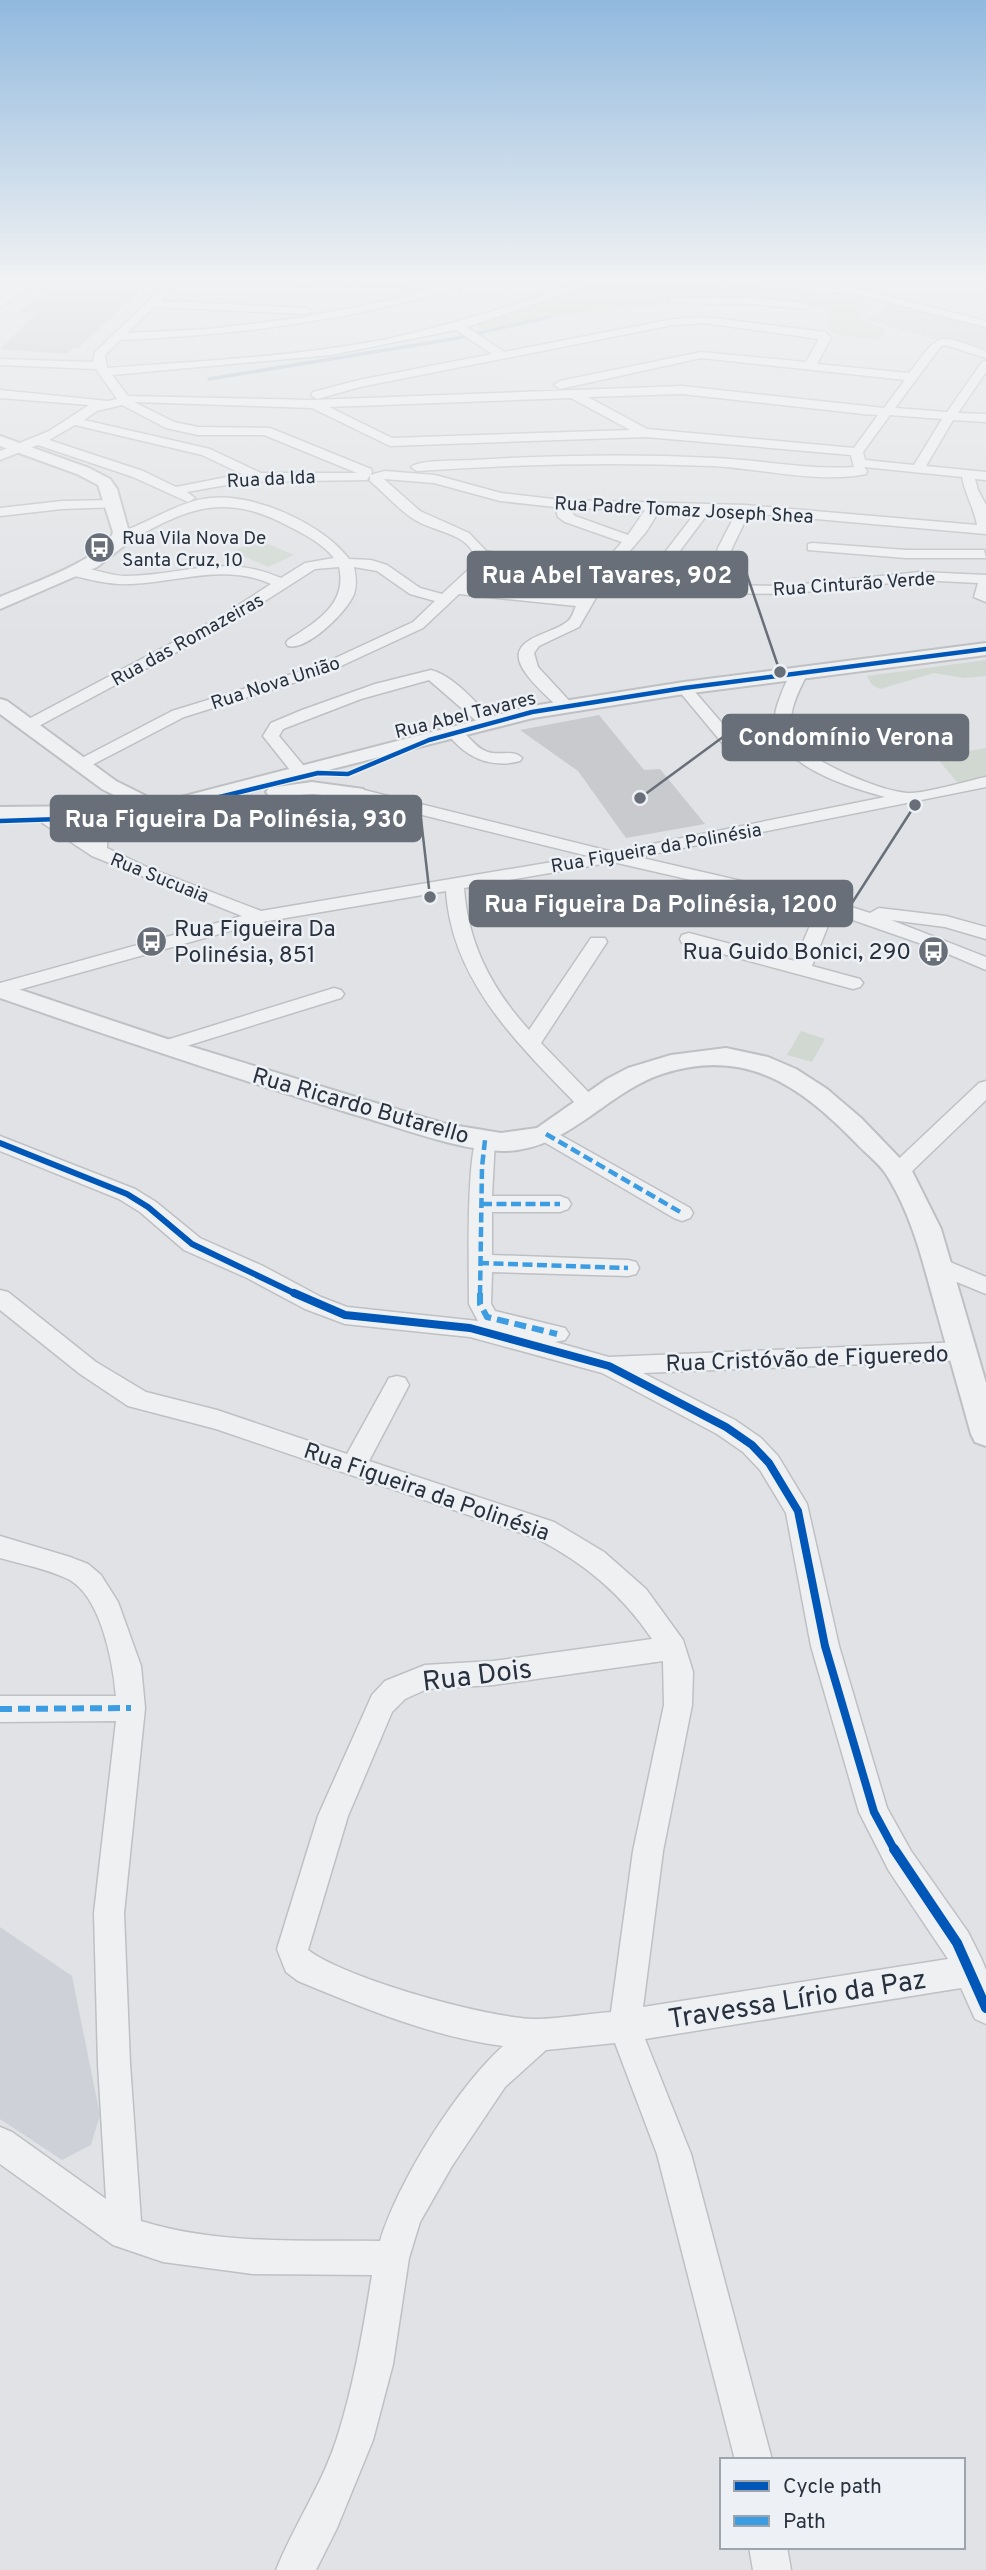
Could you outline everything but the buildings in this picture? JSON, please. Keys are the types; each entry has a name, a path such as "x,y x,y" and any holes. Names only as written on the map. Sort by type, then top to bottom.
{"street":[{"path":"45,398 104,403 123,399 313,404 476,398"},
{"path":"293,403 311,398"},
{"path":"580,398 646,433"},
{"path":"800,398 887,412 986,418"},
{"path":"376,470 609,459 725,462 832,473 858,467 897,398"},
{"path":"918,469 963,398"},
{"name":"Rua Cinturão Verde","path":"123,399 141,412 180,428 208,432 266,431 376,470 420,517 476,543 481,554 655,587 792,589 920,576 986,579"},
{"path":"0,456 39,441 104,403"},
{"path":"313,404 390,442 646,433 858,467 980,474 971,490 981,508 985,558 811,553 826,516"},
{"path":"74,421 206,452 262,479"},
{"path":"0,441 96,477 109,489 114,503 121,532 118,541"},
{"path":"39,441 138,474 175,492 205,502 249,507 278,516 323,538 346,562 348,588 340,608 321,626 292,643"},
{"path":"376,470 390,442"},
{"name":"Rua da Ida","path":"175,492 218,480 376,470"},
{"name":"Rua Padre Tomaz Joseph Shea","path":"376,470 435,479 500,497 561,504 745,509 983,530"},
{"path":"0,604 76,572 104,555 118,541 205,502"},
{"path":"0,512 114,503"},
{"path":"561,504 563,514 570,519 629,540"},
{"path":"566,706 531,669 526,653 534,643 570,627 600,577 641,529 654,507"},
{"path":"655,587 660,568 672,550 696,524 705,507"},
{"path":"715,589 725,548 745,509"},
{"name":"Rua Nova União","path":"82,764 198,706 290,681 418,625 475,571 481,554"},
{"name":"Rua das Romazeiras","path":"29,725 212,627 310,566 346,562 376,566 415,591 444,600"},
{"path":"76,572 109,580 127,581 209,568 236,567 265,575 282,584"},
{"path":"986,579 981,597 986,598"},
{"path":"457,589 585,603"},
{"name":"Rua Abel Tavares","path":"163,811 300,771 566,706 986,649"},
{"path":"799,674 783,713 783,731 792,745 813,764 842,779 910,799"},
{"path":"300,771 271,736 277,726 413,678 426,675 435,677 488,723"},
{"path":"684,688 734,747"},
{"path":"0,705 109,785 163,811"},
{"path":"792,745 889,727"},
{"path":"455,733 482,758 514,758"},
{"path":"429,740 384,757 348,774 346,779 356,793 613,857 836,908 946,922 986,933"},
{"name":"Rua Figueira da Polinésia","path":"0,990 261,917 613,857 986,782"},
{"path":"91,818 106,796 109,785"},
{"path":"967,787 986,795"},
{"name":"Rua Abel Tavares","path":"0,826 46,819 163,811 293,789 329,789 356,793"},
{"name":"Rua Abel Tavares","path":"0,813 46,819"},
{"name":"Rua Sucuaia","path":"91,818 98,852"},
{"name":"Rua Sucuaia","path":"46,819 98,852 261,917"},
{"path":"454,882 459,927 476,969 531,1044 589,1105"},
{"path":"836,908 946,946 986,964"},
{"path":"801,969 836,908"},
{"path":"689,939 853,983"},
{"path":"531,1044 598,942"},
{"name":"Rua Ricardo Butarello","path":"0,990 164,1047 445,1132 485,1140 514,1141 546,1134 637,1074 671,1063 726,1056 760,1063 787,1075 818,1095 899,1171 927,1229 986,1433"},
{"path":"164,1047 334,994"},
{"path":"899,1171 986,1088"},
{"path":"546,1134 682,1213"},
{"path":"485,1140 479,1263 480,1304 487,1317 557,1334"},
{"path":"0,1143 127,1194 148,1207 192,1244 255,1272 313,1303 345,1315 374,1320 470,1328 609,1366 726,1427 752,1445 786,1488 798,1511 825,1646 874,1812 886,1839 957,1943 986,2008"},
{"path":"482,1204 560,1204"},
{"path":"479,1263 628,1268"},
{"path":"938,1265 986,1286"},
{"name":"Rua Figueira da Polinésia","path":"0,1298 88,1368 137,1399 217,1420 545,1530 575,1545 631,1588 673,1648 678,1665 678,1705 648,1851 624,2026"},
{"name":"Rua Cristóvão de Figueredo","path":"609,1366 962,1351"},
{"path":"354,1465 397,1385"},
{"path":"0,1547 61,1565 79,1573 92,1583 104,1602 124,1657 131,1689 109,1913 114,2064 125,2233"},
{"name":"Rua Dois","path":"539,2035 476,2027 375,1996 309,1970 297,1961 292,1949 333,1816 382,1704 395,1690 425,1677 493,1673 673,1648"},
{"path":"0,1709 131,1708"},
{"name":"Travessa Lírio da Paz","path":"539,2035 624,2026 971,1971"},
{"path":"624,2026 674,2154 753,2458"},
{"path":"295,2570 324,2515 355,2440 375,2364 392,2258 405,2215 440,2154 494,2076 539,2035"},
{"path":"0,2144 125,2233 163,2245 201,2252 253,2256 392,2258"},
{"path":"768,2549 772,2570"}],"shaded area":[{"path":"259,540 294,555 268,567 233,551"},
{"path":"986,660 986,676 964,678 934,673 880,689 872,685 867,676"},
{"path":"986,748 986,777 958,783 936,757"},
{"path":"801,1031 825,1039 812,1062 787,1055"},
{"path":"0,1927 72,1976 100,2115 91,2145 62,2160 0,2119"}],"marked path":[{"path":"546,1134 682,1213"},
{"path":"485,1140 482,1167 480,1304 487,1317 557,1334"},
{"path":"482,1204 560,1204"},
{"path":"479,1263 628,1268"},
{"path":"0,1709 131,1708"}],"cycle path":[{"path":"0,821 121,817 162,811 318,773 348,774 429,740 532,712 684,688 986,649"},
{"path":"0,1143 127,1194 148,1207 192,1244 255,1272 313,1303 345,1315 470,1328 609,1366 726,1427 752,1445 769,1463 798,1511 825,1646 874,1812 900,1861 957,1943 986,2008"}],"place":[{"name":"Rua Vila Nova De Santa Cruz, 10","path":"99,548"},
{"name":"Rua Abel Tavares, 902","path":"780,672"},
{"name":"Condomínio Verona","path":"640,798"},
{"name":"Rua Figueira Da Polinésia, 1200","path":"915,805"},
{"name":"Rua Figueira Da Polinésia, 930","path":"430,897"},
{"name":"Rua Figueira Da Polinésia, 851","path":"151,941"},
{"name":"Rua Guido Bonici, 290","path":"934,951"}]}
